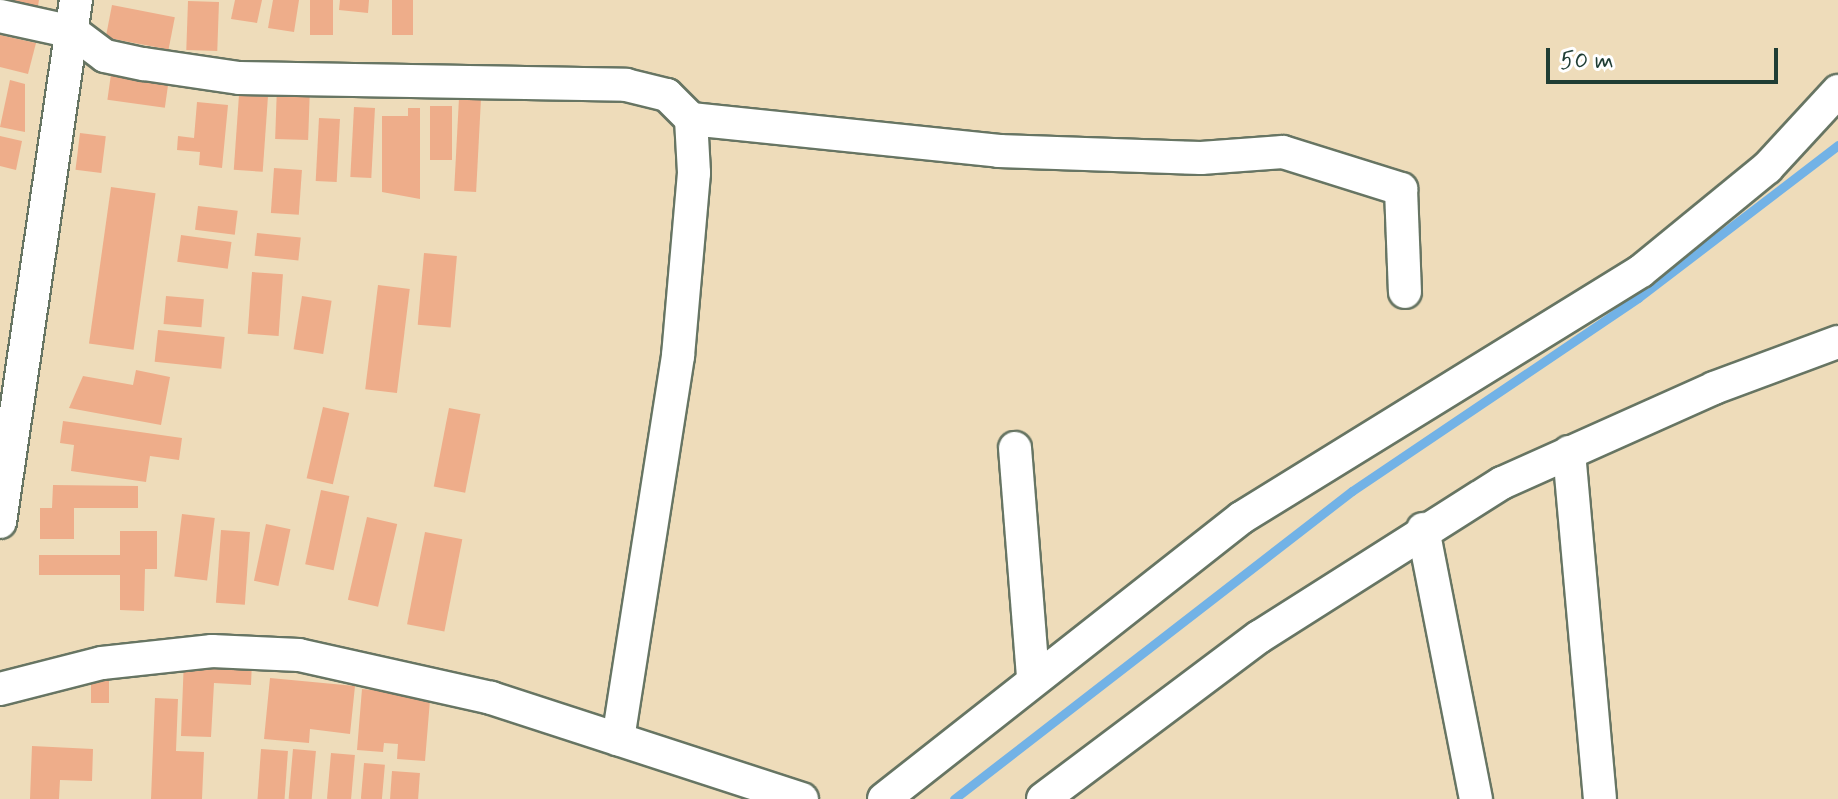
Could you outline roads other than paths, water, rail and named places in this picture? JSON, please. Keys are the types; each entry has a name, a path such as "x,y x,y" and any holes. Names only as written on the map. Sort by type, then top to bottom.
{"street":[{"path":"0,522 76,0"},
{"path":"0,16 73,32 105,56 239,78 626,85 667,95 691,119 999,151 1201,158 1283,152 1341,174 1394,180 1401,189 1405,292"},
{"path":"884,799 1033,678 1241,518 1641,271 1767,168 1838,91"},
{"path":"618,739 678,356 694,173 691,119"},
{"path":"1043,799 1155,708 1423,529 1569,452 1838,342"},
{"path":"1015,448 1033,678"},
{"path":"1569,452 1600,799"},
{"path":"1423,529 1476,799"},
{"path":"0,689 102,663 212,651 299,655 491,698 802,799"}],"waterway":[{"path":"954,799 1352,491 1638,298 1838,145"}]}
